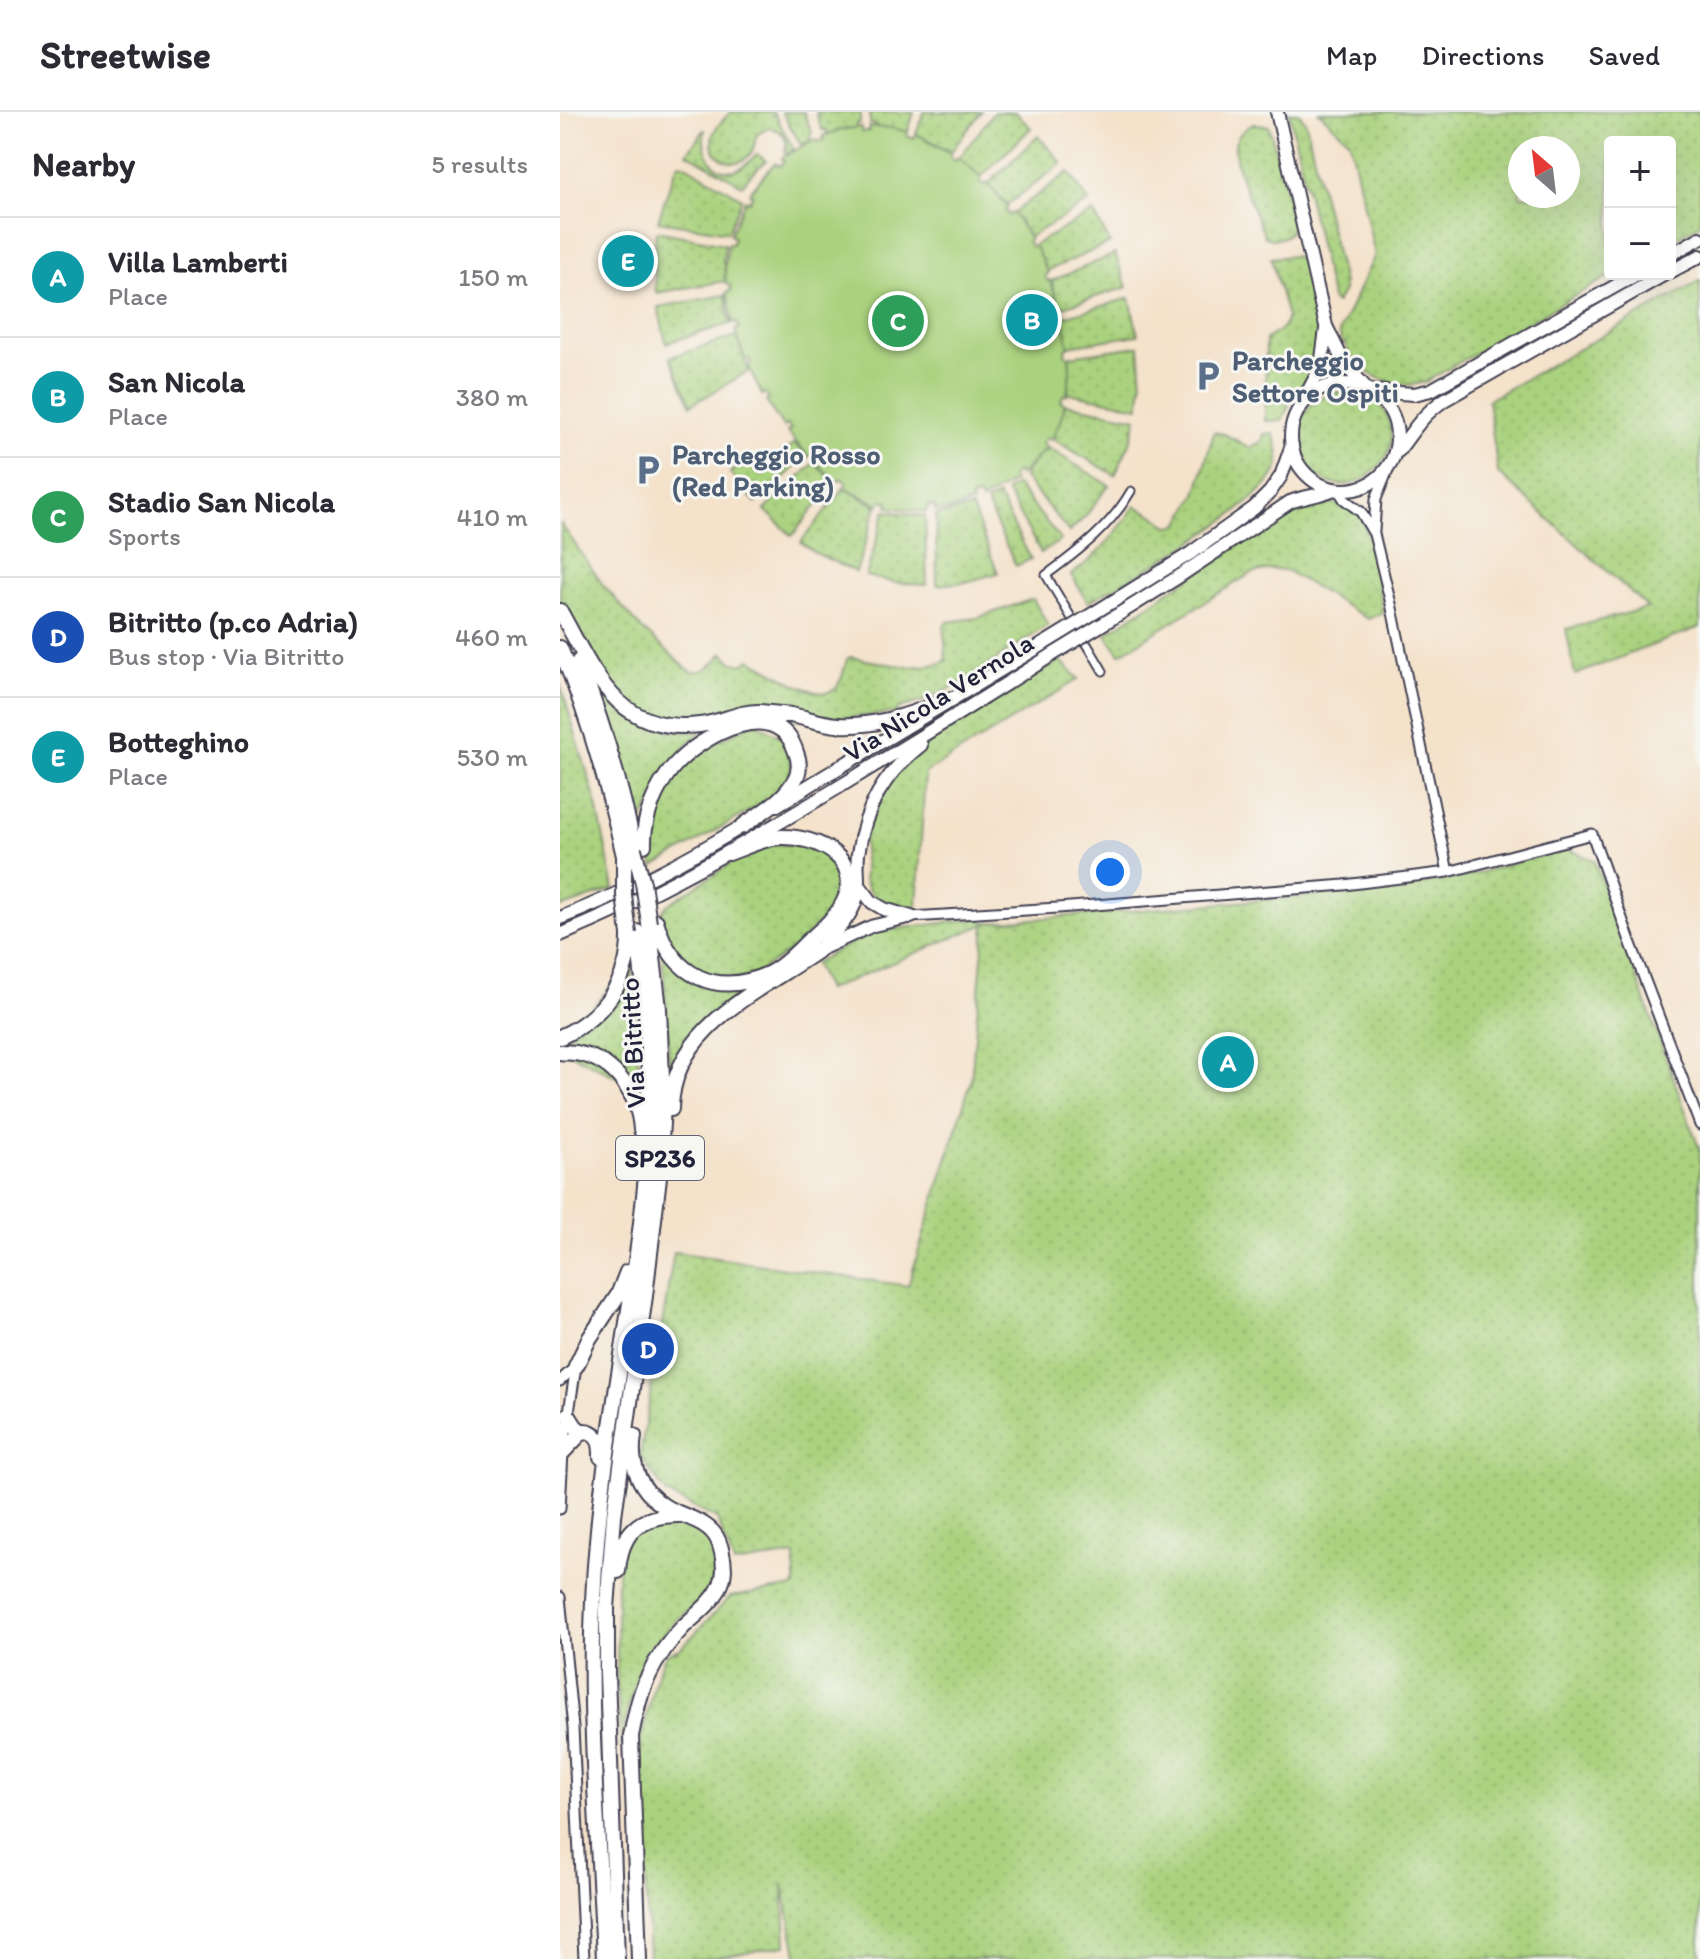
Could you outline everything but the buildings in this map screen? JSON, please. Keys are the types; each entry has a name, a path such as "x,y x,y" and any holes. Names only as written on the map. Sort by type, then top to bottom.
{"highway":[{"path":"560,612 595,676 628,710 652,722 699,726 754,712 837,725 862,725 893,720 952,699"},
{"name":"Via Bitritto","path":"560,612 611,750 625,802 659,1009 663,1105 656,1213 611,1544 607,1635 617,1959"},
{"name":"Via Bitritto","path":"560,648 589,727 614,814 634,850 643,883 649,1068 645,1186 601,1501 595,1570 592,1659 604,1959"},
{"path":"560,671 592,764 614,814"},
{"path":"634,850 664,779 692,749 729,728 752,722 769,724 783,731 793,743 799,772 784,793 743,826"},
{"path":"560,1037 583,1025 611,998 644,924 677,962 694,975 717,983 734,984 772,972 827,925 844,901 849,883 847,868 836,854 823,845 780,836 729,853"},
{"path":"648,1274 660,1253 671,1097 687,1055 720,1016 817,951"},
{"path":"560,1052 581,1054 602,1063 627,1086 640,1116 639,1163 645,1186 636,1207 632,1252 624,1285 589,1339 576,1366"},
{"path":"631,1393 637,1410 632,1448 635,1471 642,1487 668,1508 699,1522 715,1535 722,1552 724,1570 720,1588 704,1609 682,1628 646,1679 636,1712 631,1736 639,1959"},
{"path":"563,1413 574,1426 591,1433 600,1442 601,1460 593,1520 595,1570"},
{"path":"562,1463 583,1431"},
{"path":"609,1727 620,1553 624,1541 632,1530 655,1516 683,1515"}],"main road":[{"path":"1277,112 1326,326 1344,363 1383,400 1392,413 1397,427 1397,442 1391,462"},
{"path":"1676,252 1700,238"},
{"path":"1676,269 1700,256"},
{"path":"1302,405 1331,385 1354,384 1368,389 1414,394 1431,390 1626,280"},
{"path":"1326,326 1319,371 1295,416 1292,445 1295,458 1311,478 1336,489 1353,489 1379,477 1428,411 1656,280"},
{"name":"Via Nicola Vernola","path":"1116,608 1254,508 1281,476 1292,445"},
{"name":"Via Nicola Vernola","path":"560,918 662,872 743,826 952,699 1048,649 1116,608 1175,579 1290,502 1336,489"},
{"name":"Via Nicola Vernola","path":"560,935 668,886 729,853 955,717 1048,649"},
{"path":"817,951 854,906 859,885 858,856 862,836 867,816 882,784 913,751 955,717"},
{"path":"859,885 872,902 911,917"}],"street":[{"path":"1374,534 1376,499 1391,462"},
{"path":"1336,489 1361,512 1374,534 1448,872"},
{"path":"1103,671 1046,575 1109,522 1131,491"},
{"path":"817,951 872,926 911,917 1344,885 1448,872 1592,834 1700,1125"},
{"path":"560,1381 576,1366"},
{"path":"560,1509 563,1413 576,1366"},
{"path":"560,1597 573,1728 584,1959"},
{"path":"560,1727 573,1728"}],"green space":[{"path":"731,112 773,112 794,149 787,154 783,135 768,128 757,135 752,151 745,159 730,162 723,159 717,155 712,141 714,132"},
{"path":"782,112 804,112 812,134 809,136 811,141 801,145"},
{"path":"816,112 860,112 860,123 856,124 856,128 827,134 826,129 822,130"},
{"path":"870,112 914,112 908,132 874,127 870,124"},
{"path":"924,112 981,112 951,152 916,134"},
{"path":"994,112 1015,112 1031,128 981,177 959,158"},
{"path":"1289,112 1298,112 1306,123 1343,283 1343,291 1336,303 1332,301"},
{"path":"1319,112 1700,112 1700,224 1676,238 1676,136 1604,136 1604,279 1425,382 1402,384 1378,378 1357,363 1342,343 1339,332 1375,255 1350,141"},
{"path":"1253,124 1269,126 1292,214 1290,231 1281,238 1265,237 1238,168 1237,139"},
{"path":"861,127 861,132 869,131 869,127 892,128 908,132 907,136 914,138 916,134 951,153 955,160 958,157 982,178 980,182 984,185 987,183 1008,207 1005,210 1009,215 1013,213 1030,239 1027,241 1031,247 1034,245 1048,273 1045,275 1047,281 1050,280 1060,310 1058,317 1063,317 1069,347 1065,349 1070,370 1067,395 1063,395 1061,402 1065,404 1059,424 1050,440 1046,438 1042,444 1046,447 1020,476 1017,472 1011,477 1014,481 981,501 979,496 971,498 972,503 950,510 935,511 935,506 928,506 926,512 888,507 889,502 882,500 879,505 844,487 847,483 841,478 837,482 814,461 816,458 813,454 809,457 787,432 791,429 787,425 783,427 766,401 769,399 765,393 762,395 748,366 751,364 749,359 745,360 735,330 739,328 737,323 733,323 725,265 728,244 732,244 734,237 730,235 745,200 749,201 753,195 749,193 775,163 779,166 784,162 782,158 815,139 817,142 824,140 823,136 840,130"},
{"path":"705,129 706,152 720,168 738,169 757,154 766,161 742,185 687,153"},
{"path":"1038,136 1062,163 1007,205 988,184"},
{"path":"682,163 742,198 728,232 658,221 678,164"},
{"path":"1069,172 1089,202 1029,237 1013,213"},
{"path":"1093,212 1110,243 1047,271 1034,245"},
{"path":"656,231 725,244 723,260 726,281 656,293"},
{"path":"1115,254 1127,287 1060,308 1051,281"},
{"path":"1294,256 1300,259 1311,298 1318,358 1313,373 1293,395 1282,421 1265,421 1266,339 1283,328 1287,317 1271,258"},
{"path":"1700,281 1700,627 1575,675 1566,629 1648,608 1498,473 1488,400"},
{"path":"726,295 732,323 666,343 658,307"},
{"path":"1130,298 1138,335 1068,346 1063,317"},
{"path":"736,336 749,371 691,405 670,357"},
{"path":"1139,346 1142,384 1139,407 1068,393 1069,356"},
{"path":"1343,391 1366,395 1380,405 1389,419 1392,436 1384,460 1361,480 1338,485 1319,477 1305,462 1298,441 1301,420 1315,402"},
{"path":"1065,404 1137,418 1130,443 1115,475 1054,440 1053,435"},
{"path":"1214,432 1250,448 1262,441 1264,434 1273,433 1279,463 1270,480 1225,520 1088,602 1071,575 1106,544 1135,506 1169,526 1179,525 1196,494"},
{"path":"794,443 807,456 756,503 730,473 746,460 760,475"},
{"path":"1048,448 1109,485 1085,517 1069,532 1024,478 1024,473"},
{"path":"814,463 835,482 792,536 765,510"},
{"path":"1016,485 1061,540 1041,553 1006,491"},
{"path":"844,488 877,506 856,572 815,553 801,542"},
{"path":"998,496 1031,559 1016,566 986,502"},
{"path":"1326,502 1350,508 1363,521 1371,545 1383,613 1368,619 1287,571 1272,569 1252,573 1120,654 1106,634 1288,511 1305,504"},
{"path":"972,508 998,573 966,582 937,585 936,515"},
{"path":"885,511 925,516 927,585 895,583 866,576"},
{"path":"561,524 603,585 642,629 690,671 705,670 723,653 732,662 742,665 750,659 797,685 826,693 836,689 850,657 911,666 946,661 944,626 947,622 977,618 1033,599 1048,625 961,683 927,700 899,708 896,713 833,719 666,722 612,696 560,605"},
{"path":"1060,660 1079,679 925,773 917,907 899,908 883,904 875,898 864,878 864,836 890,779 921,748"},
{"path":"560,683 597,805 614,889 560,908"},
{"path":"600,692 621,711 673,731 700,732 687,745 640,823 632,803"},
{"path":"755,722 784,739 791,765 785,783 771,798 654,867 643,839 659,789 687,757"},
{"path":"770,844 823,850 840,884 832,909 797,946 754,975 738,979 704,974 677,953 661,913 667,905 752,850"},
{"path":"1566,849 1594,860 1700,1151 1700,1959 798,1959 783,1884 786,1945 706,1959 649,1959 640,1741 656,1677 666,1654 680,1649 730,1597 795,1587 795,1555 734,1564 717,1519 667,1494 640,1456 674,1252 908,1286 971,1081 985,924 827,990 814,963 872,932 981,918 985,923 1392,889 1467,876"},
{"path":"662,949 676,966 744,988 745,991 697,1033 670,1073"},
{"path":"630,964 633,970 639,1081 632,1085 560,1048 560,1042"},
{"path":"683,1515 709,1538 717,1562 713,1580 703,1599 676,1620 659,1640 640,1671 629,1703 621,1747 617,1683 620,1553 632,1530"}],"place":[{"name":"Botteghino","path":"628,261"},
{"name":"San Nicola","path":"1032,320"},
{"name":"Stadio San Nicola","path":"898,321"},
{"name":"Parcheggio Settore Ospiti","path":"1208,376"},
{"name":"Parcheggio Rosso (Red Parking)","path":"648,470"},
{"name":"Villa Lamberti","path":"1228,1062"},
{"name":"Bitritto (p.co Adria)","path":"648,1349"}]}
